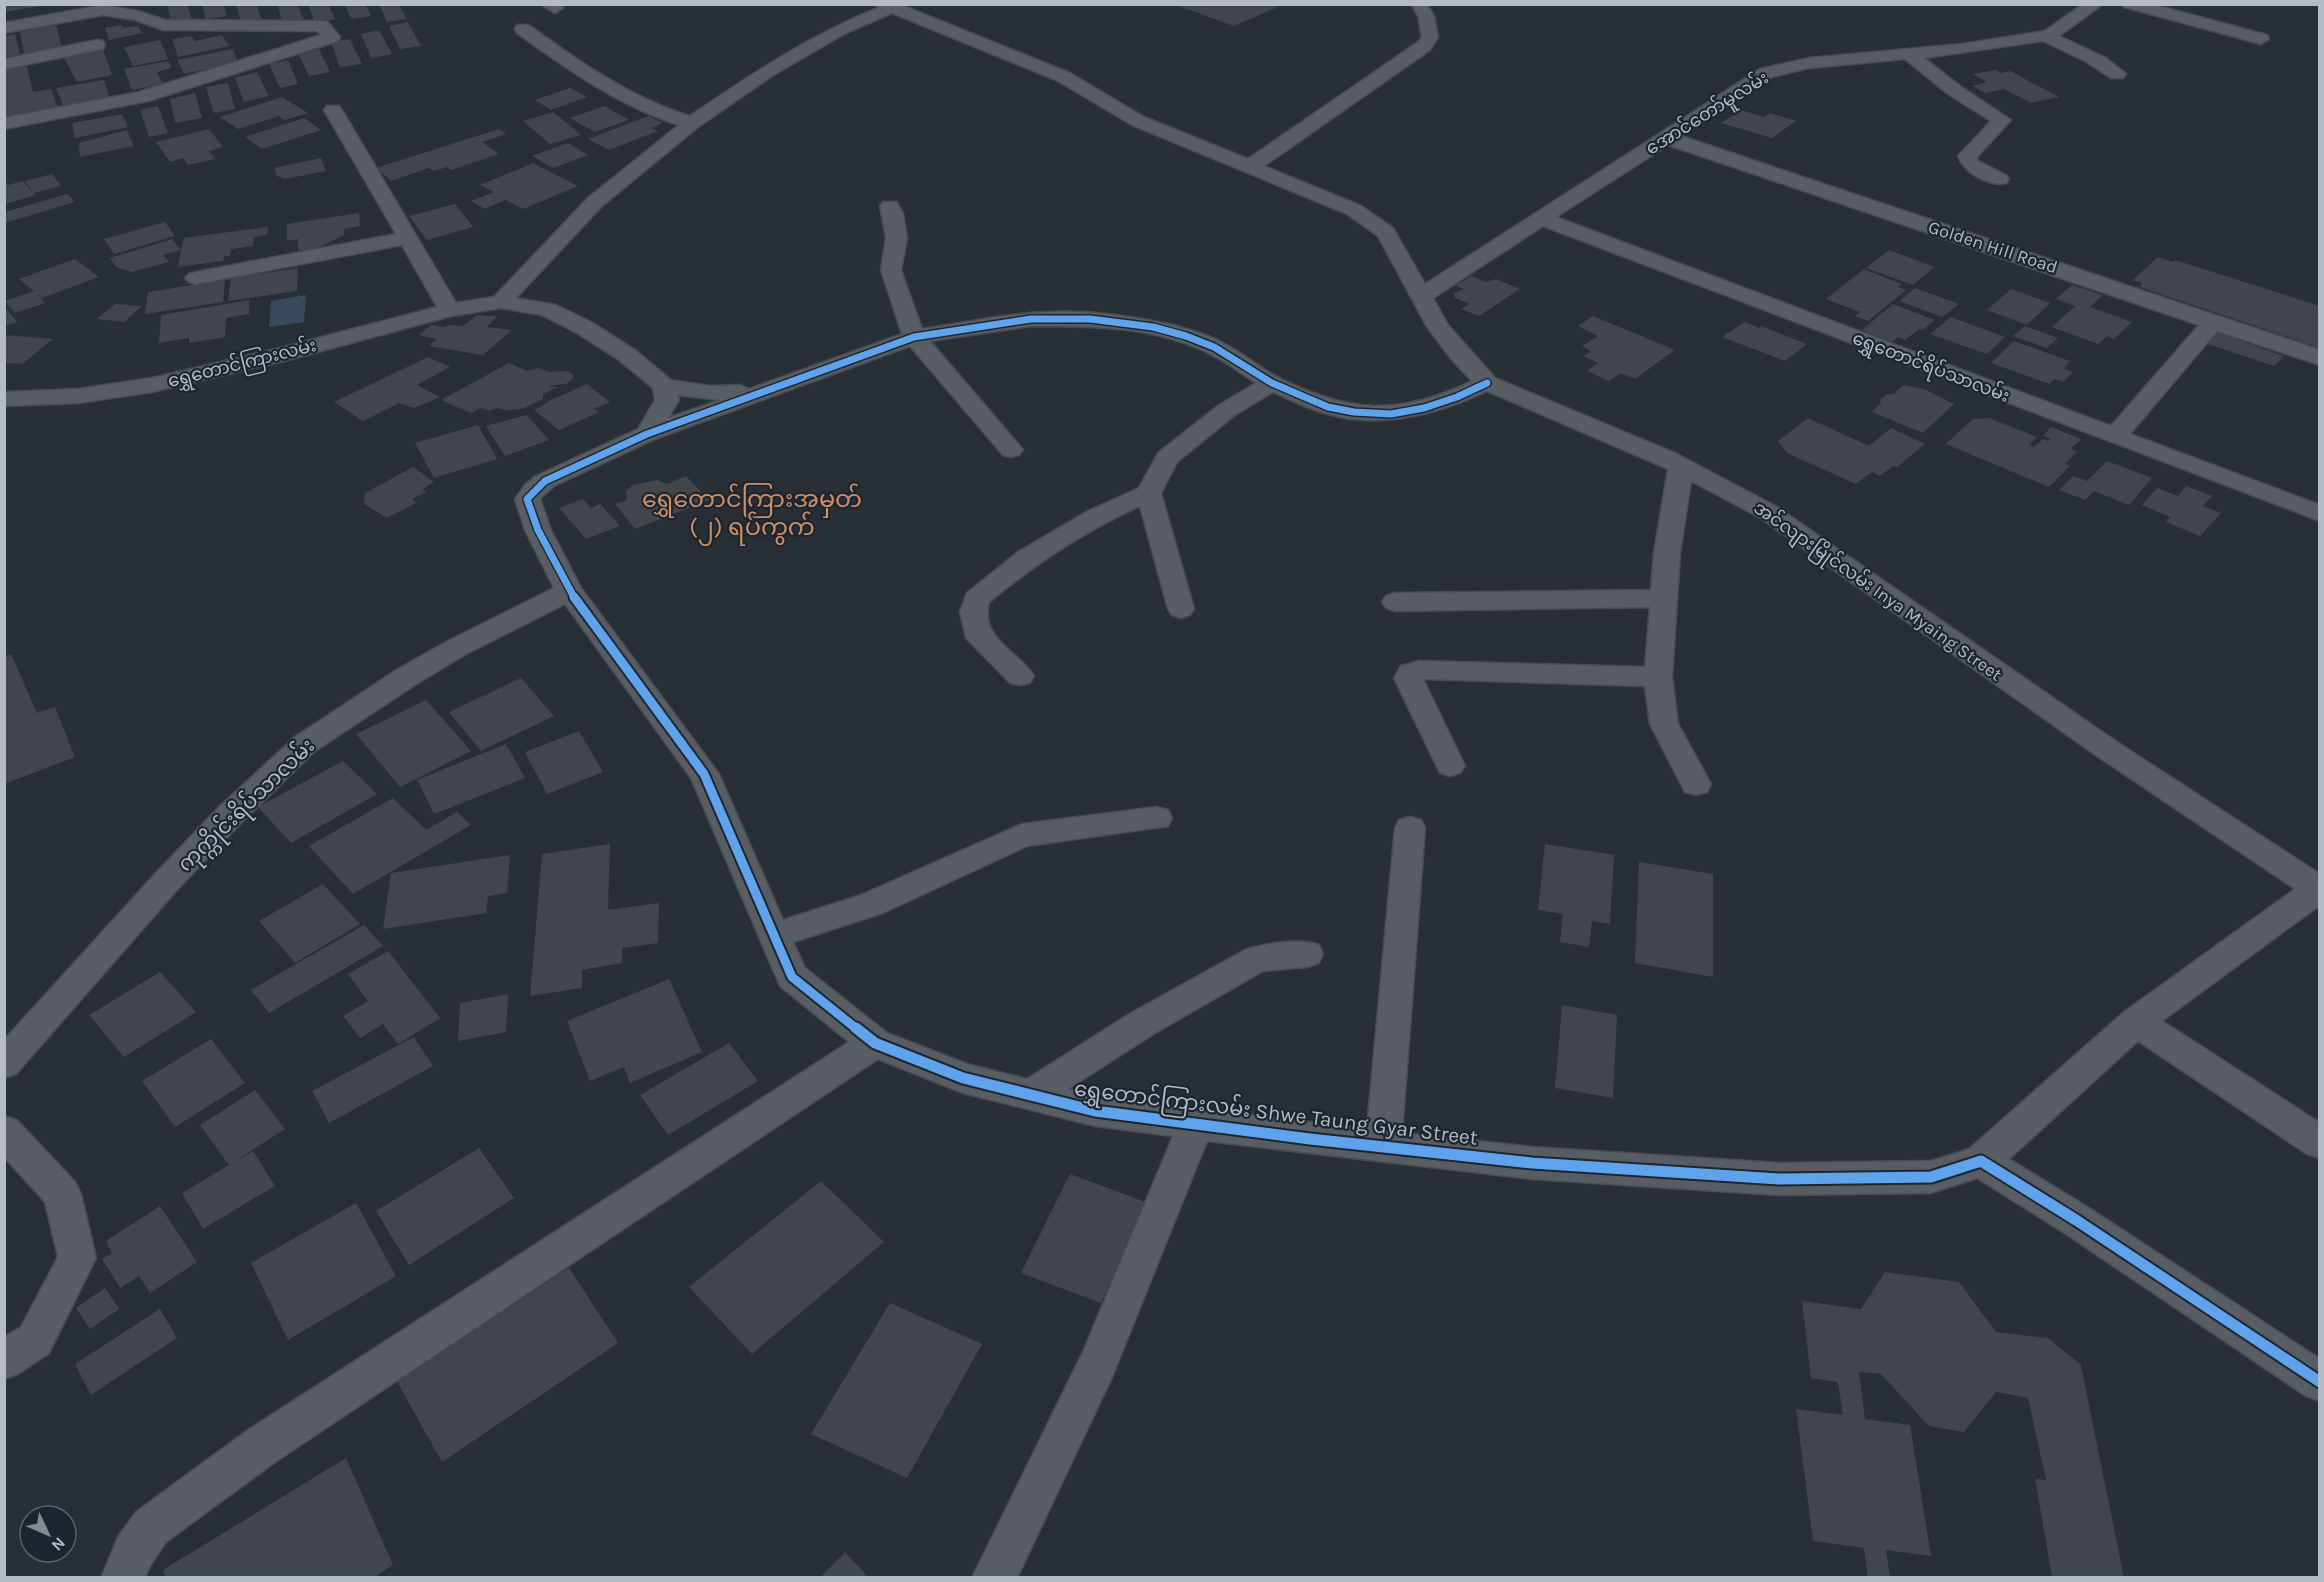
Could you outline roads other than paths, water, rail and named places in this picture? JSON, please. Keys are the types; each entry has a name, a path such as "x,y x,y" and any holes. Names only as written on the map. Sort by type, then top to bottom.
{"street":[{"path":"1251,166 1424,46 1430,37 1426,15 1419,4"},
{"name":"အောင်တော်မူလမ်း","path":"1421,296 1766,73 1809,63 1910,54 2050,35 2095,4"},
{"path":"2130,4 2261,39"},
{"path":"501,302 595,202 692,123 769,70 840,29 887,6"},
{"name":"အင်လျားမြိုင်လမ်း Inya Myaing Street","path":"887,6 1064,77 1138,121 1251,166 1372,220 1386,232 1438,327 1460,355 1487,383 1681,466 1768,512 2107,749 2319,890"},
{"path":"4,28 103,9 138,16 163,25 322,26 332,37 142,98 4,124"},
{"path":"523,29 598,79 670,118 692,123"},
{"path":"2044,36 2079,50 2105,64 2116,74"},
{"path":"4,64 97,45"},
{"path":"1910,54 1954,90 2002,120 1966,156 1970,164 1999,179"},
{"path":"333,110 450,310"},
{"name":"Golden Hill Road","path":"1667,138 2319,358"},
{"path":"890,206 898,228 895,258 891,270 915,337 1011,450"},
{"name":"ရွှေတောင်ရိပ်သာလမ်း","path":"1542,219 2319,514"},
{"path":"196,278 409,238"},
{"path":"501,302 548,310 585,328 627,355 664,386 709,393 776,387"},
{"name":"ရွှေတောင်ကြားလမ်း","path":"4,399 78,396 152,385 280,355 475,304 501,302"},
{"name":"ရွှေတောင်ကြားလမ်း Shwe Taung Gyar Street","path":"1487,383 1457,397 1424,408 1391,414 1354,412 1328,407 1272,383 1214,347 1153,327 1090,319 1031,319 915,337 647,434 545,481 527,500 538,530 569,591 704,774 792,976 875,1043 963,1078 1095,1111 1532,1163 1779,1179 1931,1177 1981,1161"},
{"path":"2115,436 2214,321"},
{"path":"1020,676 980,638 974,612 976,599 1037,552 1097,516 1149,493 1167,458 1227,410 1272,383"},
{"path":"647,434 667,400 664,386"},
{"path":"1681,466 1667,553 1658,677 1664,724 1696,784"},
{"path":"1149,493 1181,609"},
{"name":"ကုက္ကိုင်းရိပ်သာလမ်း","path":"4,1064 165,883 230,815 304,744 417,671 569,591"},
{"path":"1395,602 1664,598"},
{"path":"1450,766 1408,678 1419,670 1658,677"},
{"path":"775,934 872,904 1022,835 1157,818"},
{"path":"1383,1147 1410,828"},
{"path":"2319,890 2136,1022 1981,1161 2076,1220 2319,1382"},
{"path":"1031,1095 1143,1023 1257,959 1307,954"},
{"path":"2136,1022 2319,1143"},
{"path":"123,1578 133,1552 151,1527 263,1445 875,1043"},
{"path":"994,1578 1098,1363 1196,1124"},
{"path":"4,1131 62,1194 77,1258 35,1340 4,1360"}],"water":[{"path":"306,295 304,322 269,327 271,301"}],"district":[{"name":"ရွှေတောင်ကြားအမှတ် (၂) ရပ်ကွက်","path":"752,513"}]}
